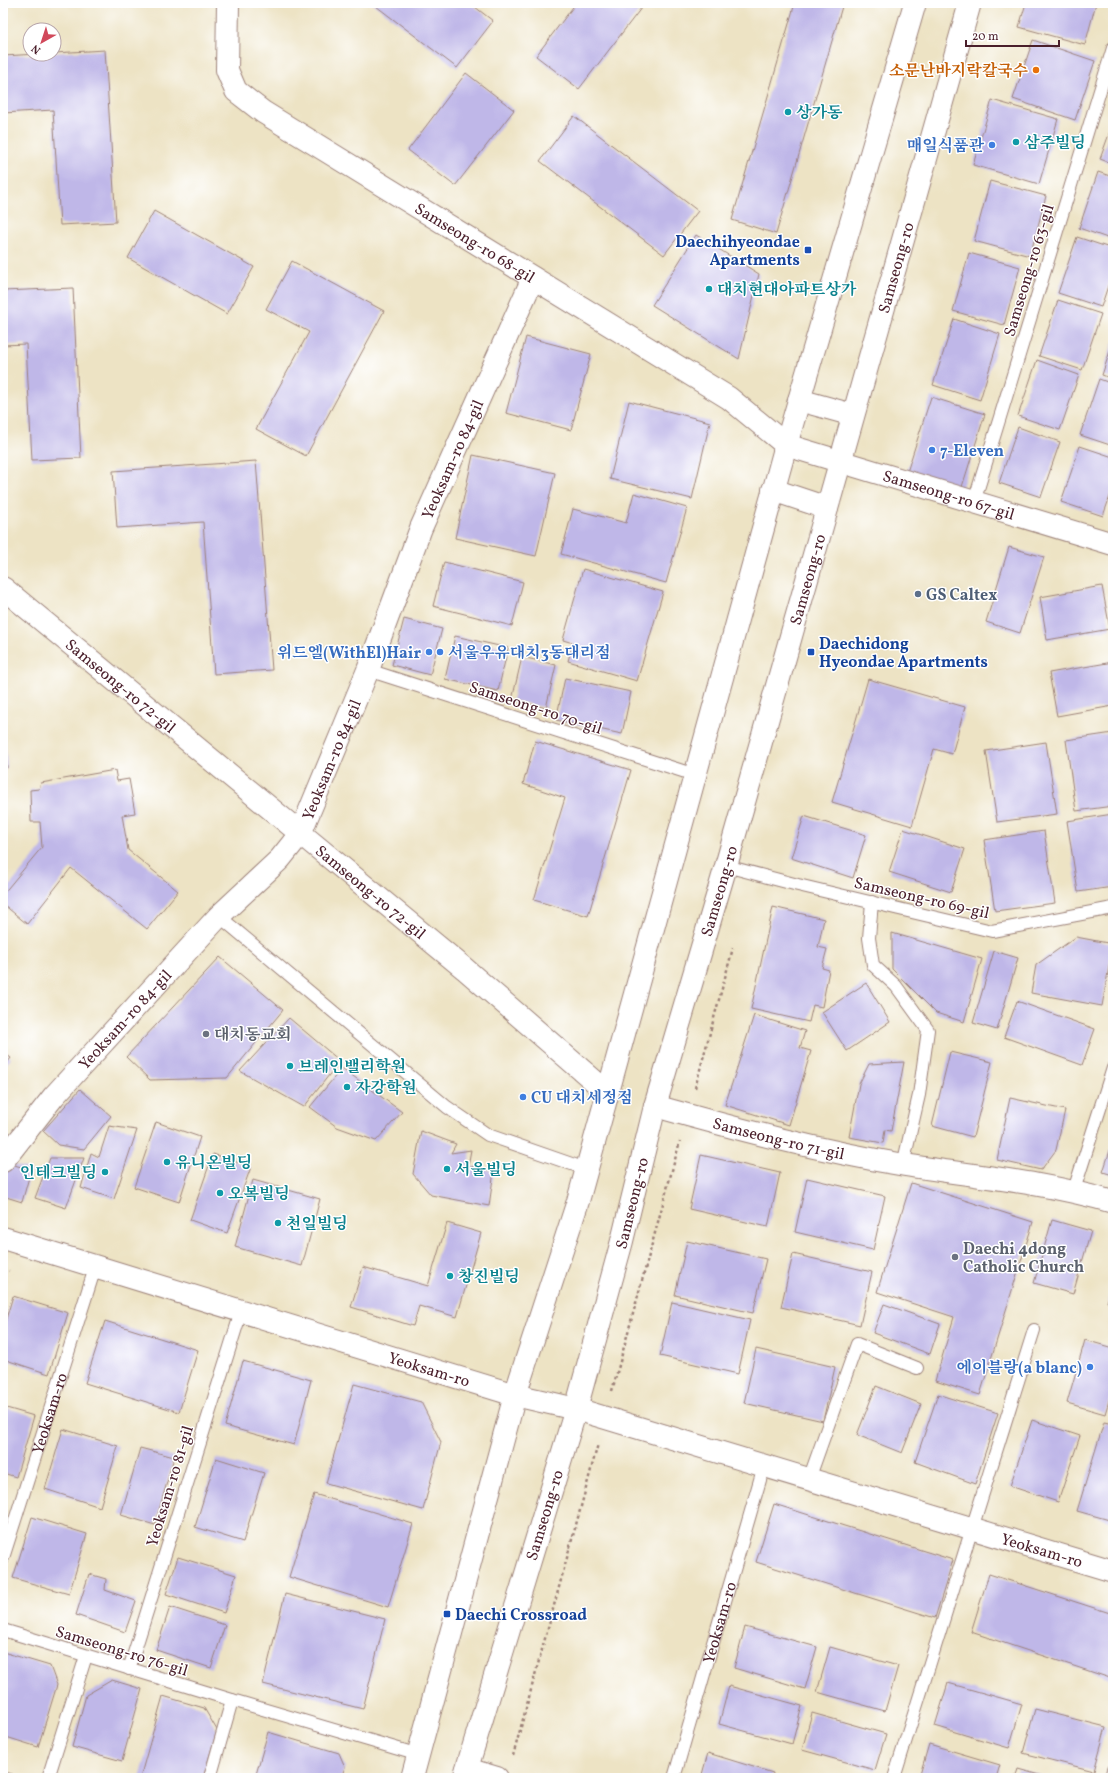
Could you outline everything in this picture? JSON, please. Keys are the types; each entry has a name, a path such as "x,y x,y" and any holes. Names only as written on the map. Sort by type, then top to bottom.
{"main road":[{"name":"Samseong-ro 68-gil","path":"228,3 227,70 236,90 263,112 729,398 786,445"},
{"path":"412,1778 515,1395 578,1200 773,490 915,3"},
{"name":"Samseong-ro","path":"465,1774 576,1409 622,1241 655,1106 726,866 970,3"},
{"name":"Yeoksam-ro 84-gil","path":"3,1161 54,1096 219,916 280,859 300,834 368,670 421,528 533,278"},
{"path":"799,400 853,415"},
{"name":"Samseong-ro 67-gil","path":"786,445 1113,544"},
{"path":"773,490 827,508"},
{"name":"Samseong-ro 72-gil","path":"3,588 465,969 607,1092"},
{"name":"Samseong-ro 71-gil","path":"655,1106 751,1133 904,1165 1074,1190 1113,1202"},
{"name":"Yeoksam-ro","path":"3,1238 95,1268 515,1395 576,1409 1113,1570"},
{"path":"465,1774 497,1778"}],"lane":[{"name":"Samseong-ro 63-gil","path":"974,502 1113,48"},
{"name":"Samseong-ro 70-gil","path":"368,670 695,775"},
{"name":"Samseong-ro 69-gil","path":"726,866 992,931 1113,908"},
{"path":"872,902 869,938 873,965 896,986 928,1030 919,1095 904,1165"},
{"path":"219,916 447,1107 488,1135 586,1169"},
{"path":"1074,1190 1113,1068"},
{"name":"Yeoksam-ro","path":"3,1558 95,1268"},
{"name":"Yeoksam-ro 81-gil","path":"129,1669 241,1312"},
{"path":"894,1778 1034,1330"},
{"path":"809,1479 858,1344 917,1368"},
{"name":"Yeoksam-ro","path":"674,1778 764,1466"},
{"name":"Samseong-ro 76-gil","path":"3,1630 232,1700 419,1754"},
{"path":"48,1778 86,1656"},
{"path":"210,1778 232,1700"},
{"path":"1111,1778 1113,1770"}],"path":[{"path":"3,1269 9,1271"}],"building":[{"path":"372,3 470,3 493,21 457,68"},
{"path":"576,3 645,3 579,89 536,56"},
{"name":"상가동","path":"795,3 843,3 776,234 732,220"},
{"path":"1026,3 1096,3 1085,45 1019,27"},
{"path":"1033,40 1095,61 1075,120 1013,99"},
{"path":"105,50 116,222 60,225 53,110 3,113 3,56 22,55 22,62 62,62 62,53"},
{"path":"466,73 514,110 455,186 408,150"},
{"name":"삼주빌딩","path":"992,100 1058,119 1039,184 973,165"},
{"path":"574,116 698,211 664,255 540,161"},
{"path":"1113,123 1113,164 1100,159"},
{"path":"1098,172 1113,177 1113,240 1079,228"},
{"path":"990,181 1046,196 1030,256 974,241"},
{"path":"154,211 254,267 227,314 128,258"},
{"name":"대치현대아파트상가","path":"696,235 759,274 739,359 652,305"},
{"path":"1077,237 1113,249 1113,271 1101,307 1058,293"},
{"path":"969,253 1020,267 1004,325 953,311"},
{"path":"292,261 384,311 306,456 256,429 309,332 266,309"},
{"path":"73,288 81,458 32,460 26,344 3,345 3,291"},
{"path":"1058,300 1101,314 1082,370 1039,356"},
{"path":"954,319 1000,334 980,400 933,385"},
{"path":"526,337 591,354 571,430 506,413"},
{"path":"1113,342 1113,379 1102,375"},
{"path":"1037,360 1079,375 1060,430 1018,416"},
{"path":"1099,379 1113,384 1113,446 1080,435"},
{"path":"931,397 985,414 961,490 907,472"},
{"path":"629,401 710,422 692,499 610,479"},
{"path":"1018,427 1060,442 1041,497 999,483"},
{"path":"1080,446 1113,457 1113,488 1103,516 1061,502"},
{"path":"473,455 555,473 536,556 455,538"},
{"path":"256,461 272,670 214,674 203,522 117,528 113,471"},
{"path":"634,493 687,508 666,583 561,554 573,509 626,523"},
{"path":"1009,547 1044,557 1020,633 986,622"},
{"path":"444,562 523,582 512,626 433,606"},
{"path":"583,569 663,592 637,681 568,661 573,643 563,640"},
{"path":"1102,586 1110,629 1047,640 1040,597"},
{"path":"404,619 442,629 430,675 392,665"},
{"path":"455,636 508,648 498,691 445,679"},
{"path":"522,657 556,665 546,708 512,700"},
{"path":"1113,662 1113,706 1057,716 1049,673"},
{"path":"565,678 631,692 622,734 556,720"},
{"path":"868,679 965,707 952,754 934,749 912,826 832,802"},
{"path":"1113,733 1113,806 1076,811 1066,740"},
{"path":"3,734 5,734 7,768 3,768"},
{"path":"535,741 631,770 588,916 534,900 565,798 523,784"},
{"path":"1046,742 1057,814 997,822 986,751"},
{"path":"115,770 117,781 129,779 135,813 122,815 128,850 178,891 147,929 71,868 27,924 3,904 3,894 42,847 40,822 31,822 30,790 39,789 41,783"},
{"path":"1113,814 1113,887 1078,892 1067,821"},
{"path":"804,816 866,835 853,878 791,858"},
{"path":"903,829 965,849 951,892 889,872"},
{"path":"1044,831 1055,903 995,911 984,840"},
{"path":"773,907 824,919 818,947 827,949 822,968 829,970 822,1007 813,1005 809,1022 751,1009"},
{"path":"892,933 982,959 964,1022 936,1013 892,969"},
{"path":"1076,937 1113,944 1102,1006 1031,993 1036,965"},
{"path":"994,951 1018,958 997,1030 973,1023"},
{"name":"대치동교회","path":"220,957 283,1010 227,1078 150,1080 126,1057"},
{"path":"866,983 890,1022 847,1051 822,1012"},
{"path":"1017,1001 1095,1029 1082,1065 1004,1037"},
{"path":"754,1015 805,1031 800,1048 811,1051 789,1125 725,1105"},
{"name":"브레인밸리학원","path":"289,1018 340,1061 304,1107 240,1071"},
{"path":"3,1052 11,1058 3,1068"},
{"path":"950,1052 992,1062 973,1137 932,1126"},
{"path":"904,1062 891,1131 885,1130 883,1143 849,1137 859,1084 869,1064"},
{"name":"자강학원","path":"342,1068 402,1112 376,1141 337,1127 310,1107"},
{"path":"80,1089 111,1116 84,1149 58,1145 43,1131"},
{"path":"1010,1098 1065,1110 1056,1150 1041,1170 997,1160"},
{"name":"유니온빌딩","path":"156,1122 200,1137 179,1202 134,1187"},
{"name":"인테크빌딩","path":"109,1126 137,1130 114,1199 81,1188 91,1153 99,1157"},
{"name":"서울빌딩","path":"421,1131 456,1144 451,1153 471,1150 468,1166 494,1171 489,1206 431,1195 413,1174"},
{"path":"1113,1141 1113,1175 1103,1172"},
{"name":"오복빌딩","path":"213,1154 251,1167 227,1233 190,1220"},
{"path":"701,1155 780,1173 768,1227 689,1209"},
{"path":"50,1158 84,1158 66,1208 35,1198"},
{"path":"11,1164 31,1170 22,1202 3,1196 3,1175"},
{"path":"807,1178 885,1196 873,1250 795,1232"},
{"name":"천일빌딩","path":"253,1180 320,1199 302,1266 235,1247"},
{"name":"Daechi 4dong Catholic Church","path":"911,1183 1033,1222 980,1395 935,1381 954,1317 877,1292"},
{"path":"1052,1220 1091,1231 1073,1294 1034,1283"},
{"name":"창진빌딩","path":"447,1223 481,1233 457,1317 419,1306 413,1326 351,1307 363,1267 428,1286"},
{"path":"687,1241 766,1259 753,1313 675,1295"},
{"path":"793,1254 872,1272 860,1325 781,1307"},
{"path":"1113,1283 1113,1304 1107,1302"},
{"path":"13,1296 68,1313 49,1374 3,1359 3,1329"},
{"path":"672,1302 750,1320 738,1374 660,1356"},
{"path":"884,1304 940,1324 930,1354 873,1333"},
{"path":"105,1321 198,1350 179,1412 85,1383"},
{"path":"1085,1340 1113,1348 1113,1387 1105,1414 1067,1403"},
{"path":"756,1349 835,1367 823,1421 744,1403"},
{"path":"243,1361 311,1380 294,1445 225,1426"},
{"path":"354,1384 421,1402 441,1442 423,1510 326,1483"},
{"path":"876,1386 921,1404 902,1453 857,1435"},
{"path":"938,1394 998,1413 975,1484 915,1462"},
{"path":"3,1407 34,1416 16,1477 3,1473"},
{"path":"1032,1420 1080,1436 1058,1502 1010,1486"},
{"path":"1104,1422 1113,1424 1113,1521 1077,1511"},
{"path":"63,1429 118,1446 100,1507 45,1489"},
{"path":"140,1448 174,1457 155,1525 121,1515"},
{"path":"216,1458 264,1473 243,1542 195,1527"},
{"path":"314,1494 413,1524 388,1607 289,1577"},
{"path":"774,1504 953,1560 935,1618 756,1562"},
{"path":"32,1517 87,1534 69,1594 13,1578"},
{"path":"178,1557 236,1575 224,1613 166,1594"},
{"path":"89,1574 106,1579 105,1590 136,1601 125,1632 76,1615"},
{"path":"989,1574 1113,1614 1113,1679 971,1632"},
{"path":"285,1594 385,1619 363,1709 263,1684"},
{"path":"170,1607 225,1625 211,1668 156,1650"},
{"path":"745,1627 817,1647 805,1689 734,1668"},
{"path":"830,1647 898,1666 885,1711 817,1692"},
{"path":"3,1652 50,1666 57,1685 38,1747 3,1736"},
{"path":"112,1680 142,1689 122,1761 72,1747 86,1695"},
{"path":"948,1683 1022,1704 1009,1748 935,1726"},
{"path":"729,1686 802,1706 792,1744 719,1724"},
{"path":"163,1696 204,1708 217,1730 203,1778 140,1778"},
{"path":"1035,1709 1106,1727 1094,1771 1023,1753"},
{"path":"812,1713 886,1734 875,1770 802,1750"},
{"path":"268,1732 339,1753 345,1767 341,1778 255,1778"},
{"path":"929,1744 1000,1765 996,1778 919,1778"},
{"path":"708,1753 773,1773 772,1778 701,1778"},
{"path":"1018,1769 1050,1778 1015,1778"},
{"path":"3,1771 24,1778 3,1778"}],"place":[{"name":"소문난바지락칼국수","path":"1036,70"},
{"name":"상가동","path":"788,112"},
{"name":"삼주빌딩","path":"1016,142"},
{"name":"매일식품관","path":"992,145"},
{"name":"Daechihyeondae Apartments","path":"808,250"},
{"name":"대치현대아파트상가","path":"709,289"},
{"name":"7-Eleven","path":"932,450"},
{"name":"GS Caltex","path":"918,594"},
{"name":"위드엘(WithEl)Hair","path":"429,652"},
{"name":"서울우유대치3동대리점","path":"440,652"},
{"name":"Daechidong Hyeondae Apartments","path":"811,652"},
{"name":"대치동교회","path":"206,1034"},
{"name":"브레인밸리학원","path":"290,1066"},
{"name":"자강학원","path":"347,1087"},
{"name":"CU 대치세정점","path":"523,1097"},
{"name":"유니온빌딩","path":"167,1162"},
{"name":"서울빌딩","path":"447,1169"},
{"name":"인테크빌딩","path":"105,1172"},
{"name":"오복빌딩","path":"220,1193"},
{"name":"천일빌딩","path":"278,1223"},
{"name":"Daechi 4dong Catholic Church","path":"955,1257"},
{"name":"창진빌딩","path":"450,1276"},
{"name":"에이블랑(a blanc)","path":"1090,1367"},
{"name":"Daechi Crossroad","path":"447,1614"}]}
